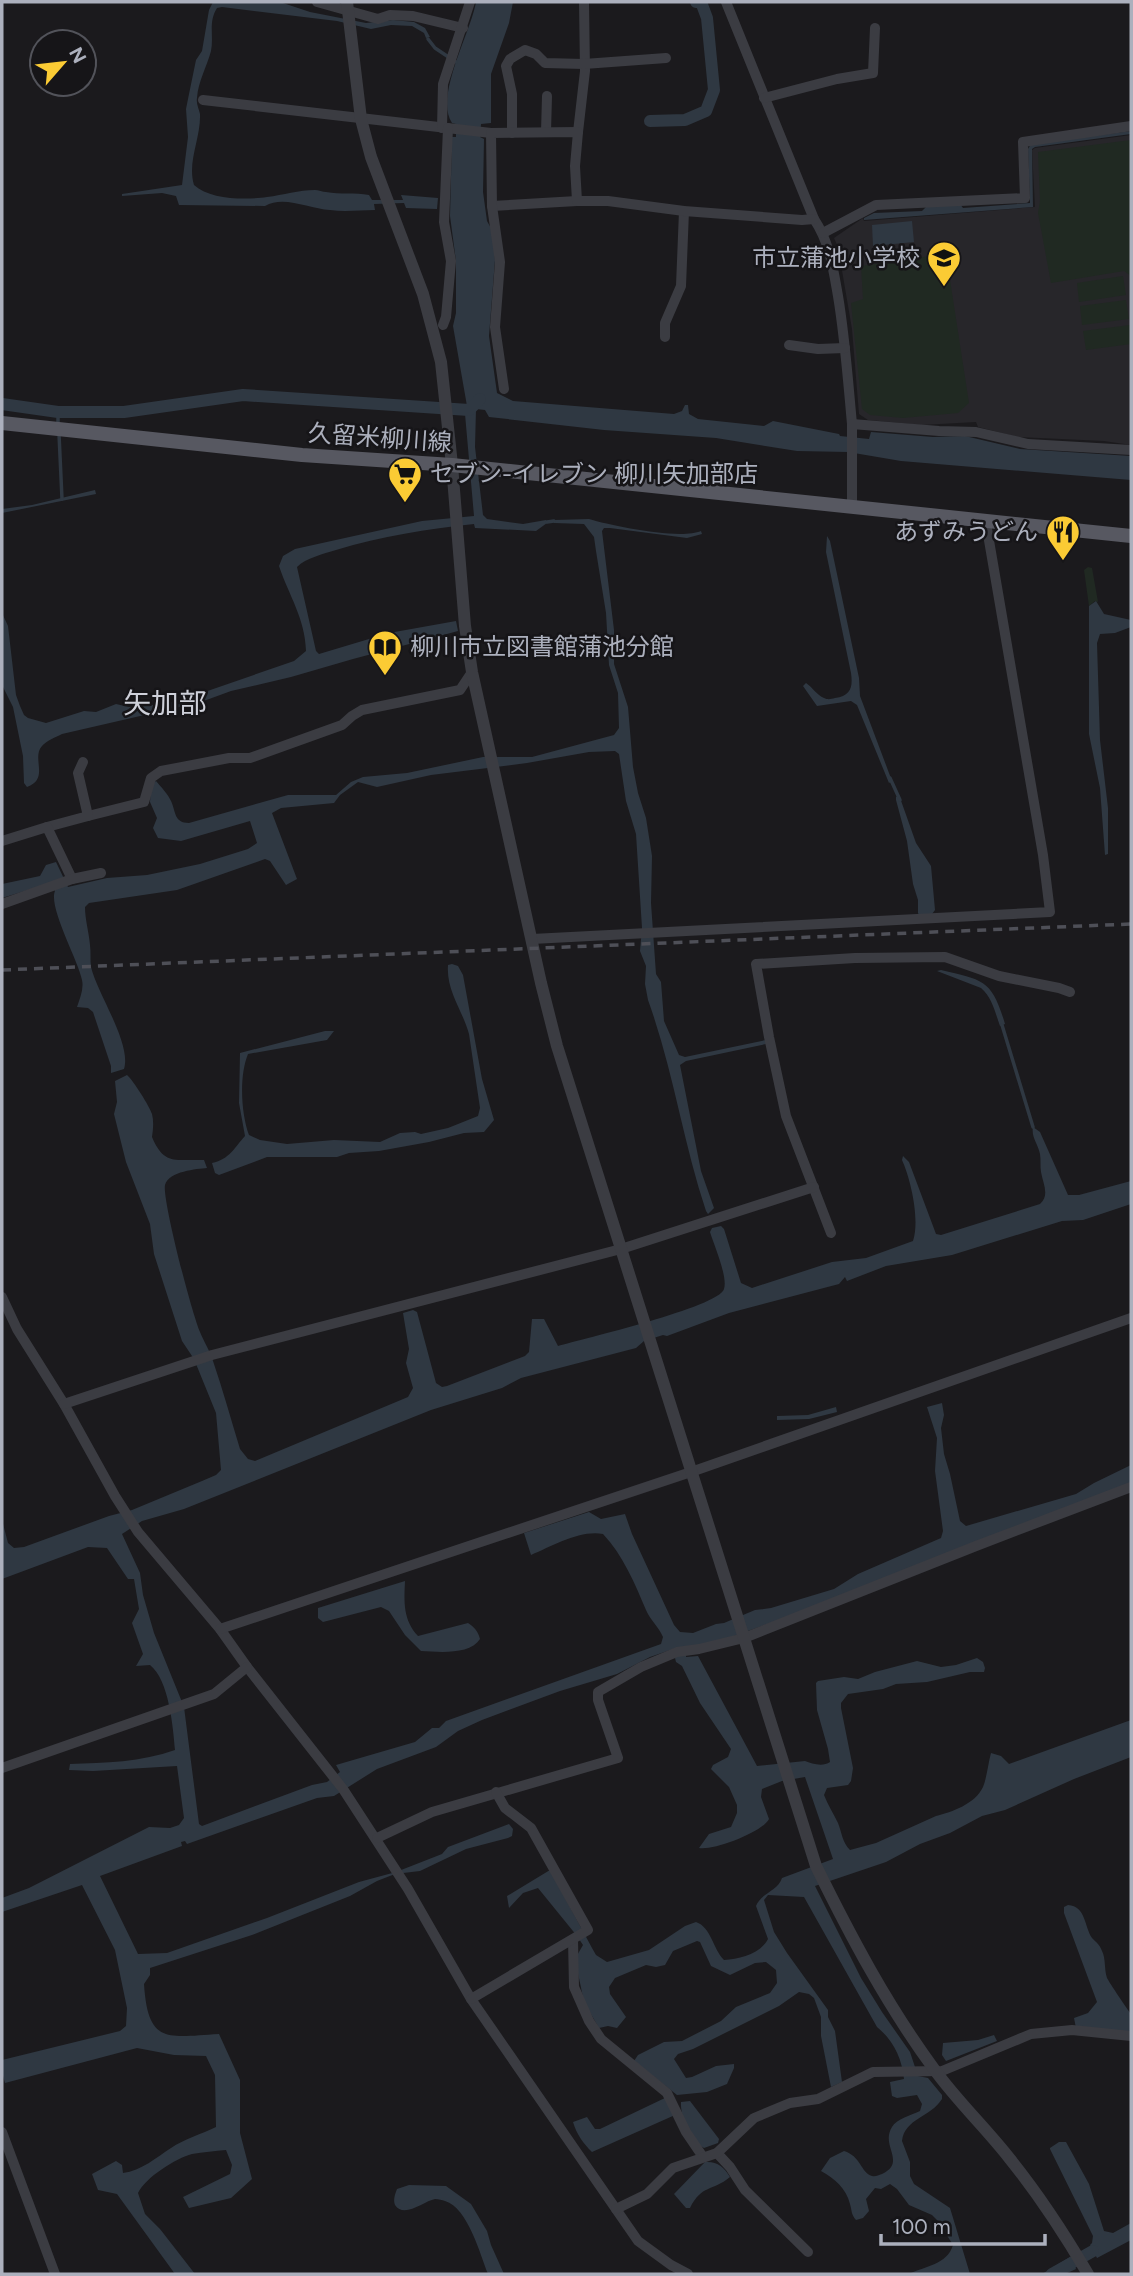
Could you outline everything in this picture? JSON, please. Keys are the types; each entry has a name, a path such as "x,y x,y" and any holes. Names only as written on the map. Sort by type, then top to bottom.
{"main road":[{"name":"久留米柳川線","path":"2,423 302,455 452,465 986,523 1131,536"}],"street":[{"path":"317,2 348,7 378,19 390,15 413,16 463,29"},
{"path":"443,325 451,261 444,222 448,128 443,84 470,2"},
{"path":"576,201 575,166 584,64 584,2"},
{"path":"726,2 814,219 830,250 845,348 852,430 852,508"},
{"path":"348,7 361,119 375,169 429,316 440,362 452,465 465,626 472,672 557,1046 816,1866 855,1946 889,2006 935,2072 1011,2160 1069,2242 1088,2274"},
{"path":"764,98 837,79 873,73 875,28"},
{"path":"512,133 512,94 506,66 510,59 525,50 536,54 545,63 584,64 666,58"},
{"path":"546,132 547,96"},
{"path":"203,100 487,132 578,132"},
{"path":"823,233 876,205 1025,198 1023,142 1131,126"},
{"path":"487,132 492,206 500,262 495,327 504,389"},
{"path":"492,206 608,201 684,211 814,219"},
{"path":"665,337 665,323 681,286 684,211"},
{"path":"789,345 818,349 845,348"},
{"path":"852,430 976,432 1028,444 1131,450"},
{"path":"532,939 1050,912 1043,855 986,523"},
{"path":"2,841 144,802 151,778 161,771 229,758 250,758 342,725 362,710 460,690 472,672"},
{"path":"83,762 78,773 88,816"},
{"path":"47,827 72,879"},
{"path":"2,904 72,879 101,873"},
{"path":"831,1233 786,1116 756,964 855,958 945,957 999,976 1070,992"},
{"path":"64,1404 212,1355 621,1249 814,1187"},
{"path":"2,1297 17,1329 138,1532 220,1629 344,1789 377,1838 471,1999 638,2241 688,2274"},
{"path":"220,1629 691,1472 1131,1318"},
{"path":"377,1838 432,1812 618,1758 598,1700 598,1692 641,1667 677,1652 744,1638 1131,1488"},
{"path":"2,1768 214,1694 247,1667"},
{"path":"471,1999 588,1930 531,1828 505,1808 496,1792"},
{"path":"573,1940 574,1987 589,2021 601,2039 667,2093 686,2132 703,2157"},
{"path":"616,2209 646,2194 673,2168 717,2153 754,2118 790,2103 818,2099 873,2072 935,2072 1031,2034 1072,2030 1131,2036"},
{"path":"2,2132 5,2152 55,2274"},
{"path":"717,2153 745,2190 808,2252"}],"shaded area":[{"path":"213,2 280,2 310,12 366,23 393,20 414,22 425,28 430,37 426,38 424,33 412,26 391,25 371,29 337,21 217,8 212,24 211,51 198,92 200,123 192,168 194,185 209,194 239,198 315,190 369,195 372,200 403,200 401,195 438,198 437,209 406,208 404,203 374,204 375,210 347,211 280,202 265,206 179,205 176,196 162,193 122,196 182,185 188,137 186,109 196,60 202,51 209,10"},
{"path":"476,2 513,2 509,23 491,74 491,123 481,124 480,137 484,139 483,192 487,221 492,230 495,260 489,336 497,393 513,401 674,414 688,405 689,414 698,419 764,426 773,421 840,436 869,439 871,432 933,437 965,436 1020,449 1131,456 1131,480 901,461 848,452 797,451 716,438 604,430 489,417 485,410 476,409 475,447 483,515 487,519 523,524 546,520 547,523 536,531 475,528 474,524 439,528 370,541 326,553 297,567 316,651 319,654 389,633 456,621 458,631 231,691 201,702 62,734 42,746 38,756 38,779 27,787 24,783 23,756 13,707 2,685 2,613 8,626 16,695 24,715 28,718 46,723 84,711 96,712 116,704 129,707 165,704 294,661 306,651 300,618 279,566 283,556 295,549 422,521 474,516 465,414 432,412 431,402 467,406 453,326 456,313 456,261 450,216 452,137 456,137 456,124 452,123 448,112 447,97"},
{"path":"1131,131 1131,134 1032,149 1033,207 864,220 874,213 922,211 926,207 960,204 963,208 1030,203 1028,149 1031,144"},
{"name":"市立蒲池小学校","path":"1131,135 1131,445 1018,437 978,427 976,422 922,425 868,420 859,414 852,329 838,247 834,238 863,218 864,221 1035,207 1032,150"},
{"path":"1131,140 1131,276 1124,271 1051,283 1038,213 1038,152"},
{"path":"912,221 914,242 873,246 872,225"},
{"path":"931,256 948,267 969,403 958,413 903,418 870,415 862,409 851,303 863,299 861,266"},
{"path":"1123,276 1126,295 1079,302 1077,283"},
{"path":"1126,300 1129,319 1082,325 1080,306"},
{"path":"1130,325 1131,344 1086,350 1083,331"},
{"path":"95,490 96,494 2,513 2,509"},
{"path":"589,519 646,531 678,534 701,531 702,534 687,538 610,528 604,528 602,531 614,630 614,664 628,707 633,767 652,856 651,903 656,974 661,982 664,1021 679,1055 685,1057 766,1040 766,1044 686,1061 680,1065 701,1171 714,1208 708,1214 706,1211 648,1000 646,966 640,951 642,928 636,834 626,801 619,754 615,751 589,752 431,775 377,787 358,782 334,803 281,808 272,813 297,879 286,885 270,861 265,859 177,890 89,903 85,907 91,967 119,1033 125,1059 124,1069 111,1073 93,1012 88,1008 77,1007 82,980 59,921 55,891 51,883 2,898 2,884 40,876 46,865 56,862 68,887 107,878 147,875 200,864 248,849 257,843 250,821 181,841 158,838 153,828 157,818 150,802 151,785 156,781 170,798 178,819 189,823 288,795 336,795 351,782 363,777 407,773 483,757 532,757 614,735 619,728 618,693 609,665 606,613 594,537 584,524 554,523 554,520"},
{"path":"827,536 859,678 860,696 892,781 889,783 857,705 851,701 817,706 803,686 806,683 828,699 848,693 852,683 826,552"},
{"path":"1092,568 1098,602 1095,601 1089,606 1084,570"},
{"path":"1096,601 1104,614 1131,620 1131,627 1115,633 1100,634 1097,643 1100,740 1108,808 1108,854 1105,855 1100,788 1089,734 1089,606"},
{"path":"899,795 916,843 931,866 935,910 932,914 918,913 907,841 896,800"},
{"path":"448,965 458,966 463,975 482,1079 494,1120 484,1132 464,1133 429,1142 337,1157 267,1157 219,1175 215,1173 212,1163 227,1156 245,1136 239,1103 240,1053 325,1031 334,1031 327,1040 248,1054 243,1073 242,1094 249,1135 260,1140 287,1144 334,1140 380,1142 400,1133 421,1134 448,1128 478,1116 480,1108 469,1034 452,992 448,974"},
{"path":"937,971 967,976 984,984 996,998 1005,1024 1000,1026 991,1000 981,988"},
{"path":"127,1075 151,1111 152,1137 161,1153 178,1160 204,1160 207,1168 172,1177 165,1185 165,1195 178,1257 196,1321 212,1357 240,1449 248,1459 255,1461 408,1397 413,1388 406,1363 409,1349 403,1313 413,1310 417,1312 436,1383 442,1387 525,1356 529,1352 532,1319 544,1319 558,1346 676,1313 716,1296 724,1289 725,1284 710,1232 712,1228 721,1226 724,1229 741,1283 752,1288 832,1262 866,1258 913,1241 915,1211 903,1156 909,1162 936,1234 941,1235 1043,1201 1045,1189 1033,1127 1040,1132 1068,1195 1079,1195 1131,1181 1131,1204 1083,1220 1062,1221 952,1255 886,1266 847,1281 845,1277 839,1284 729,1313 667,1336 644,1341 636,1348 521,1378 502,1388 431,1410 184,1509 142,1521 122,1534 140,1573 154,1633 184,1707 199,1824 202,1826 312,1785 327,1782 340,1772 336,1765 415,1742 446,1721 661,1644 661,1633 648,1614 622,1560 603,1534 585,1534 531,1555 524,1533 589,1512 601,1519 625,1514 674,1625 680,1632 693,1633 755,1610 771,1608 834,1589 858,1574 941,1538 943,1531 935,1471 937,1438 927,1407 942,1403 944,1454 960,1521 966,1526 1076,1494 1131,1465 1131,1486 843,1597 720,1641 686,1647 686,1657 698,1656 757,1766 805,1761 821,1765 830,1762 817,1710 818,1681 844,1677 858,1679 917,1661 941,1667 977,1658 983,1662 984,1672 970,1672 927,1682 896,1684 883,1689 848,1694 841,1703 853,1768 851,1781 848,1785 827,1788 824,1795 850,1850 876,1843 969,1803 983,1787 991,1753 1001,1756 1009,1764 1131,1720 1131,1757 1005,1810 982,1816 886,1862 815,1886 861,1978 910,2052 918,2076 928,2078 942,2095 937,2105 908,2127 902,2141 914,2184 950,2208 970,2274 909,2274 941,2261 950,2252 953,2245 938,2221 932,2215 909,2205 890,2184 881,2189 875,2188 866,2199 869,2211 863,2218 856,2220 843,2189 821,2171 830,2158 844,2151 850,2153 868,2174 882,2174 892,2164 889,2134 892,2127 901,2119 920,2111 922,2104 917,2095 897,2098 892,2096 890,2082 904,2079 899,2057 888,2038 877,2027 804,1897 768,1895 764,1900 774,1932 828,2010 828,2017 835,2031 842,2082 831,2087 821,2036 821,2017 814,1998 799,1992 779,2006 678,2054 674,2059 686,2078 716,2066 734,2064 734,2068 727,2084 707,2092 677,2095 634,2061 638,2055 664,2042 682,2041 721,2021 736,2007 770,1993 777,1983 776,1970 766,1962 755,1963 730,1975 711,1966 700,1942 697,1941 673,1951 665,1965 646,1965 615,1978 609,1987 610,1994 626,2017 617,2028 599,2028 584,2002 575,1959 583,1945 577,1936 538,1888 523,1893 509,1908 507,1896 550,1870 596,1955 607,1962 649,1950 685,1926 696,1922 709,1933 724,1960 755,1952 768,1939 756,1906 782,1878 833,1859 805,1777 782,1781 762,1789 761,1797 769,1819 758,1829 726,1844 699,1848 709,1834 731,1827 737,1813 737,1805 729,1787 711,1769 713,1765 728,1757 731,1749 700,1703 682,1666 676,1662 679,1647 650,1657 617,1674 560,1691 482,1720 458,1731 436,1747 377,1769 334,1796 317,1798 187,1844 185,1841 181,1842 182,1846 100,1876 138,1954 167,1953 359,1882 396,1872 442,1854 448,1847 509,1824 513,1829 512,1836 508,1838 466,1849 420,1871 395,1874 350,1896 252,1935 150,1968 150,1975 144,1984 146,2004 156,2027 173,2036 219,2034 240,2080 240,2133 252,2179 231,2198 189,2208 183,2197 230,2174 232,2165 226,2150 205,2152 185,2156 170,2164 147,2181 138,2193 145,2214 195,2274 175,2274 117,2194 98,2190 92,2174 116,2161 122,2165 123,2173 136,2170 176,2145 216,2127 215,2075 206,2056 174,2055 137,2048 5,2083 2,2060 120,2031 126,2026 127,2008 115,1950 82,1885 2,1912 2,1898 29,1888 149,1827 170,1828 179,1825 184,1818 177,1766 69,1770 70,1764 136,1759 175,1750 169,1704 162,1681 150,1665 136,1666 143,1654 132,1623 139,1609 134,1579 128,1579 107,1548 88,1547 2,1579 2,1520 8,1543 14,1548 24,1547 132,1510 216,1475 221,1470 216,1413 194,1359 182,1341 154,1254 150,1224 126,1162 114,1114 117,1102 115,1081"},
{"path":"836,1407 837,1412 809,1419 777,1420 777,1416 808,1415"},
{"path":"405,1581 407,1617 418,1636 468,1623 476,1630 480,1639 462,1650 421,1651 405,1635 389,1611 381,1607 323,1622 318,1618 318,1608"},
{"path":"1074,1906 1081,1913 1092,1938 1101,1949 1107,1978 1131,2014 1131,2035 1076,2028 1074,2018 1088,2013 1097,2002 1064,1913 1064,1907"},
{"path":"994,2035 997,2041 946,2061 942,2055 943,2043 978,2040"},
{"path":"667,2097 675,2115 592,2152 581,2139 573,2122 587,2117 595,2129 600,2129"},
{"path":"690,2101 719,2139 718,2143 704,2148 687,2128 681,2102"},
{"path":"1059,2142 1066,2142 1089,2184 1104,2231 1113,2233 1131,2223 1131,2240 1097,2258 1090,2245 1093,2236 1050,2149"},
{"path":"705,2162 720,2165 730,2177 703,2192 690,2208 686,2208 674,2194"},
{"path":"409,2185 446,2186 471,2204 487,2231 504,2274 488,2274 467,2222 453,2205 435,2199 409,2210 399,2209 394,2201 397,2189"},
{"path":"1070,2257 1076,2269 1065,2274 1042,2274"}],"waterway":[{"path":"650,121 685,120 706,111 714,90 707,18 701,2 696,2"},
{"path":"428,39 435,48 456,62"},
{"path":"2,404 58,412 124,412 243,395 469,410 480,399"},
{"path":"58,412 58,427"},
{"path":"59,434 62,499"},
{"path":"547,522 554,521"},
{"path":"890,778 900,800"},
{"path":"1002,1025 1033,1127"},
{"path":"1052,2274 1093,2251"}],"railway":[{"path":"2,970 1131,924"}],"place":[{"name":"市立蒲池小学校","path":"944,288"},
{"name":"セブン-イレブン 柳川矢加部店","path":"405,504"},
{"name":"あずみうどん","path":"1063,562"},
{"name":"柳川市立図書館蒲池分館","path":"385,677"}],"district":[{"name":"矢加部","path":"165,703"}]}
